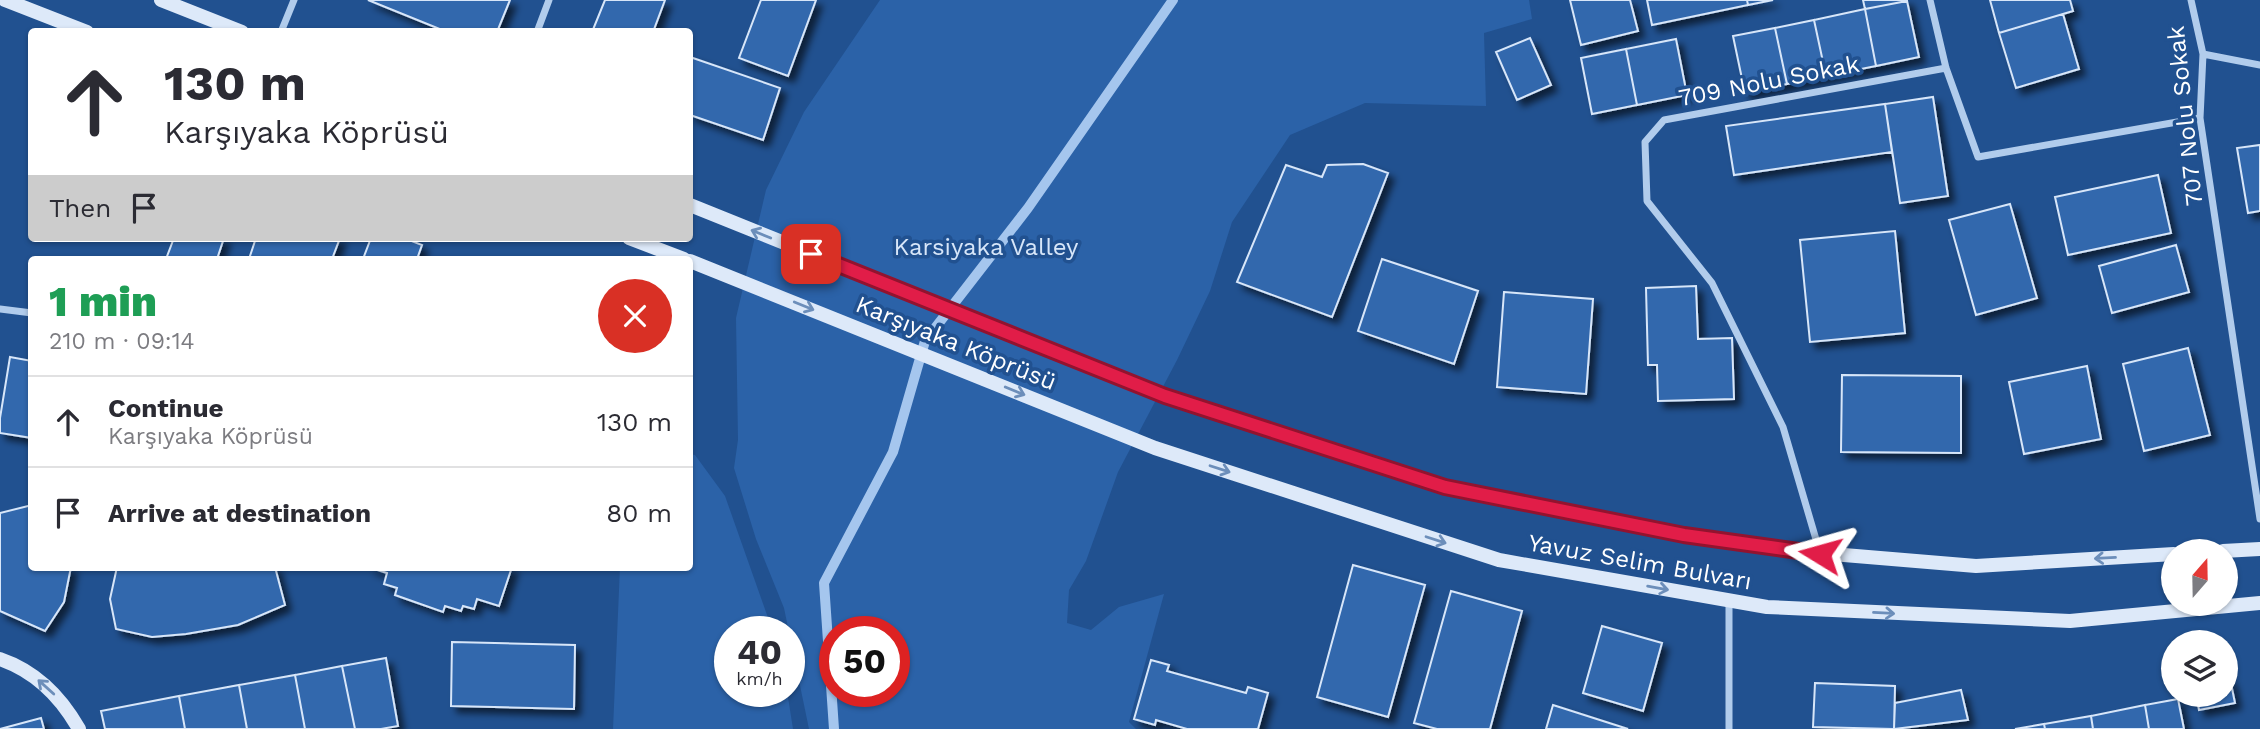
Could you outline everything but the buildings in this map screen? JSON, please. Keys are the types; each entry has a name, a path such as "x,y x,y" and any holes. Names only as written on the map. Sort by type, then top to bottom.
{"main road":[{"path":"5,0 77,28"},
{"path":"161,0 232,28"},
{"name":"Karşıyaka Köprüsü","path":"693,206 1165,396"},
{"path":"639,242 676,256"},
{"name":"Karşıyaka Köprüsü","path":"693,262 1155,448"},
{"name":"Yavuz Selim Bulvarı","path":"1165,396 1445,487 1684,535 1820,554 1976,566 2161,555"},
{"name":"Yavuz Selim Bulvarı","path":"1155,448 1499,560 1768,607 2070,621 2260,603"},
{"path":"2238,550 2260,549"},
{"path":"0,659 40,681 66,706 79,729"}],"street":[{"path":"284,28 294,0"},
{"path":"538,28 549,0"},
{"path":"1930,0 1946,68 1978,157 2200,118"},
{"name":"707 Nolu Sokak","path":"2191,0 2203,54 2200,118 2260,519"},
{"path":"2203,54 2260,65"},
{"name":"709 Nolu Sokak","path":"1820,554 1783,427 1712,283 1647,201 1645,142 1664,120 1946,68"},
{"path":"0,309 28,312"},
{"path":"1729,729 1730,601"}],"green space":[{"name":"Karsiyaka Valley","path":"880,0 1529,0 1532,19 1484,33 1486,106 1365,103 1290,135 1232,222 1210,291 1118,472 1086,561 1069,590 1067,623 1091,630 1119,607 1164,594 1129,722 1136,729 809,729 804,707 805,616 786,616 756,539 734,468 738,440 736,318 766,190 804,112"},
{"path":"693,455 725,496 767,616 714,616 714,707 790,707 793,729 613,729 620,571 693,571"}],"waterway":[{"path":"834,729 824,583 893,452 925,341 1028,208 1173,0"}],"route":[{"path":"811,254 1165,396 1445,487 1684,535 1820,554"}]}
